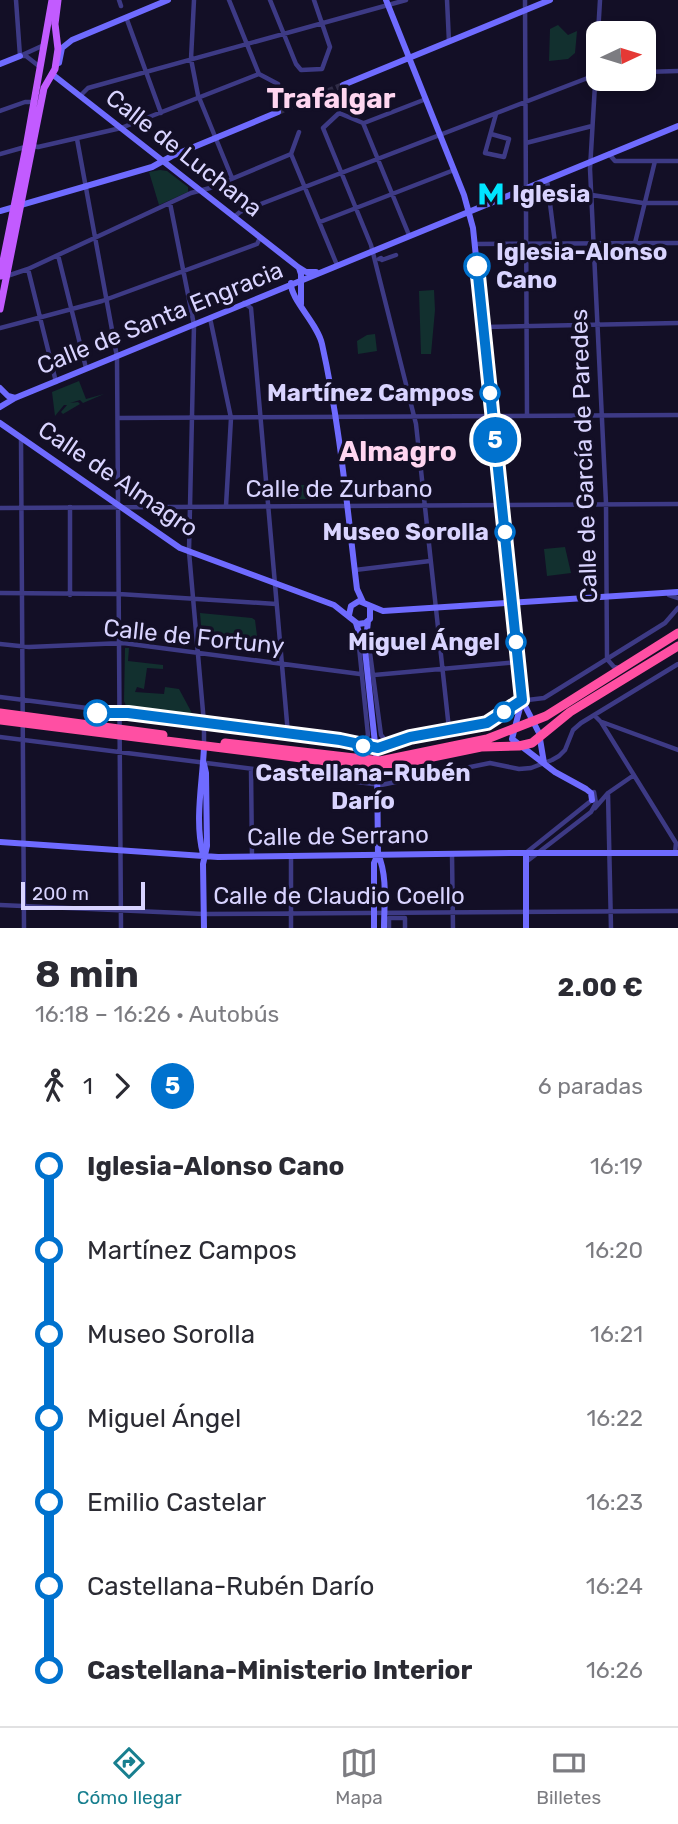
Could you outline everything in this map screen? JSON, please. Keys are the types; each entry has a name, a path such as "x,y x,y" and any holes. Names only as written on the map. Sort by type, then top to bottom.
{"highway":[{"path":"204,743 380,761 492,738 547,715 678,633"},
{"path":"0,720 22,720 120,732 374,768 481,747 532,743 570,712 678,646"},
{"path":"0,713 22,720"}],"main road":[{"path":"29,146 52,0"},
{"path":"0,309 3,276 29,146 44,88 56,64 58,49 55,24 58,0"},
{"path":"44,45 57,41"},
{"path":"41,67 52,74"}],"street":[{"path":"16,0 20,56"},
{"path":"56,64 60,63 62,48 72,40 168,0"},
{"path":"194,0 191,59 199,99 233,178"},
{"path":"229,0 258,74 278,84"},
{"path":"270,0 298,68 321,69 331,44 314,0"},
{"path":"80,96 88,88 387,3 406,0"},
{"path":"447,0 449,42"},
{"path":"525,0 527,416"},
{"path":"343,85 550,0"},
{"name":"Calle de García de Paredes","path":"599,21 600,0"},
{"path":"387,3 469,211 475,244 522,700 512,739 555,772 586,789 608,793"},
{"path":"127,17 161,113"},
{"path":"57,41 72,40"},
{"path":"0,64 44,45"},
{"path":"20,56 41,67"},
{"path":"656,72 678,71"},
{"name":"Calle de Luchana","path":"52,74 295,265"},
{"path":"0,154 19,147 38,147 121,128 258,74"},
{"path":"234,217 242,211 378,157 586,80"},
{"name":"Calle de García de Paredes","path":"595,91 590,161 606,503 607,659"},
{"path":"426,99 363,123 338,113 324,126 373,251 416,424 449,729"},
{"path":"0,111 25,102 34,102"},
{"path":"0,211 152,167 278,112"},
{"path":"491,134 509,139 504,157 485,153 496,113"},
{"path":"363,123 410,235"},
{"name":"Calle de Santa Engracia","path":"0,406 678,125"},
{"path":"526,143 592,127"},
{"path":"299,132 291,154 337,265"},
{"path":"77,139 117,357 121,928"},
{"path":"3,276 28,269 170,203 291,154"},
{"path":"609,154 612,160 616,161 678,161"},
{"path":"635,243 655,161"},
{"path":"320,222 454,170"},
{"path":"547,179 555,243"},
{"path":"592,195 645,203 678,203"},
{"path":"170,203 194,325 189,552 206,773 204,928"},
{"path":"0,328 72,309 184,271 257,244 260,238"},
{"path":"475,244 678,243"},
{"path":"58,255 86,369"},
{"path":"379,259 396,255"},
{"path":"295,265 301,274 301,304"},
{"path":"295,265 290,290 321,337 337,417 357,589 363,602 383,611 678,592"},
{"name":"Calle de Santa Engracia","path":"295,265 306,272 318,273"},
{"path":"28,269 56,382"},
{"path":"244,303 251,308 288,734"},
{"path":"210,317 231,418 226,506"},
{"path":"484,327 678,323"},
{"path":"0,406 1,390"},
{"name":"Calle de Santa Engracia","path":"1,390 15,398"},
{"path":"118,418 678,415"},
{"name":"Calle de Almagro","path":"1,421 119,507 189,552 334,605 349,616"},
{"path":"21,437 24,928"},
{"name":"Calle de Zurbano","path":"0,508 678,504"},
{"path":"70,508 70,594"},
{"path":"355,570 431,561"},
{"path":"357,589 349,616 356,625 365,650"},
{"path":"0,593 119,594 276,604"},
{"path":"665,593 678,598"},
{"path":"353,605 363,602"},
{"name":"Calle de Almagro","path":"334,605 353,605"},
{"path":"370,607 365,650 377,762 379,844 374,863 374,928"},
{"path":"0,696 288,734 387,742 481,722 503,706 522,700 544,698 665,623 678,608"},
{"path":"356,625 383,611"},
{"path":"356,625 368,735 364,742"},
{"path":"366,630 372,653 381,735 387,742"},
{"name":"Calle de Fortuny","path":"0,644 23,647 120,643 360,674"},
{"path":"0,737 382,785 490,763 519,769 552,760 565,750 573,730 678,663 672,653 664,653"},
{"path":"607,659 614,667 623,668"},
{"path":"374,675 518,662"},
{"path":"522,700 541,738 544,763"},
{"path":"594,716 601,722 676,843 677,853"},
{"path":"601,722 678,750"},
{"path":"251,769 251,857"},
{"path":"526,862 604,801 608,793 634,775"},
{"path":"526,928 526,853 592,800 592,795 586,789"},
{"path":"593,810 597,800 594,792"},
{"path":"608,793 611,928"},
{"name":"Calle de Serrano","path":"0,842 251,857 452,853 677,853"},
{"path":"553,843 555,850 564,853"},
{"path":"452,853 453,928"},
{"path":"378,854 383,874 386,928"},
{"path":"290,856 291,928"},
{"name":"Calle de Claudio Coello","path":"0,905 204,914 678,911"},
{"path":"386,928 389,918 405,918 405,928"}],"green space":[{"path":"558,25 568,35 577,31 575,53 568,59 549,61 550,29"},
{"path":"167,171 188,187 188,192 159,205 149,172"},
{"path":"434,290 431,354 421,354 419,291"},
{"path":"375,334 377,351 358,354 357,341"},
{"path":"79,381 86,399 104,394 83,403 80,400 70,403 80,404 63,414 61,412 67,405 64,405 55,416 52,392"},
{"path":"330,484 330,499 275,499 275,486"},
{"path":"565,547 571,573 547,576 544,549"},
{"path":"200,613 252,618 255,620 258,644 202,637"},
{"path":"125,648 129,648 128,661 163,665 163,669 147,668 144,689 137,687 135,692 164,694 165,687 179,689 193,715 127,708 124,701"}],"tunnel":[{"path":"278,112 343,85"}],"bus line":[{"name":"5","path":"97,713 109,715 121,712 340,740 378,748 410,737 487,723 522,700 477,266"}],"place":[{"name":"Iglesia","path":"491,194"},
{"name":"Iglesia-Alonso Cano","path":"477,266"},
{"name":"Martínez Campos","path":"490,393"},
{"name":"Museo Sorolla","path":"505,532"},
{"name":"Miguel Ángel","path":"516,642"},
{"name":"Castellana-Rubén Darío","path":"363,746"}],"district":[{"name":"Trafalgar","path":"331,98"},
{"name":"Almagro","path":"398,451"}]}
